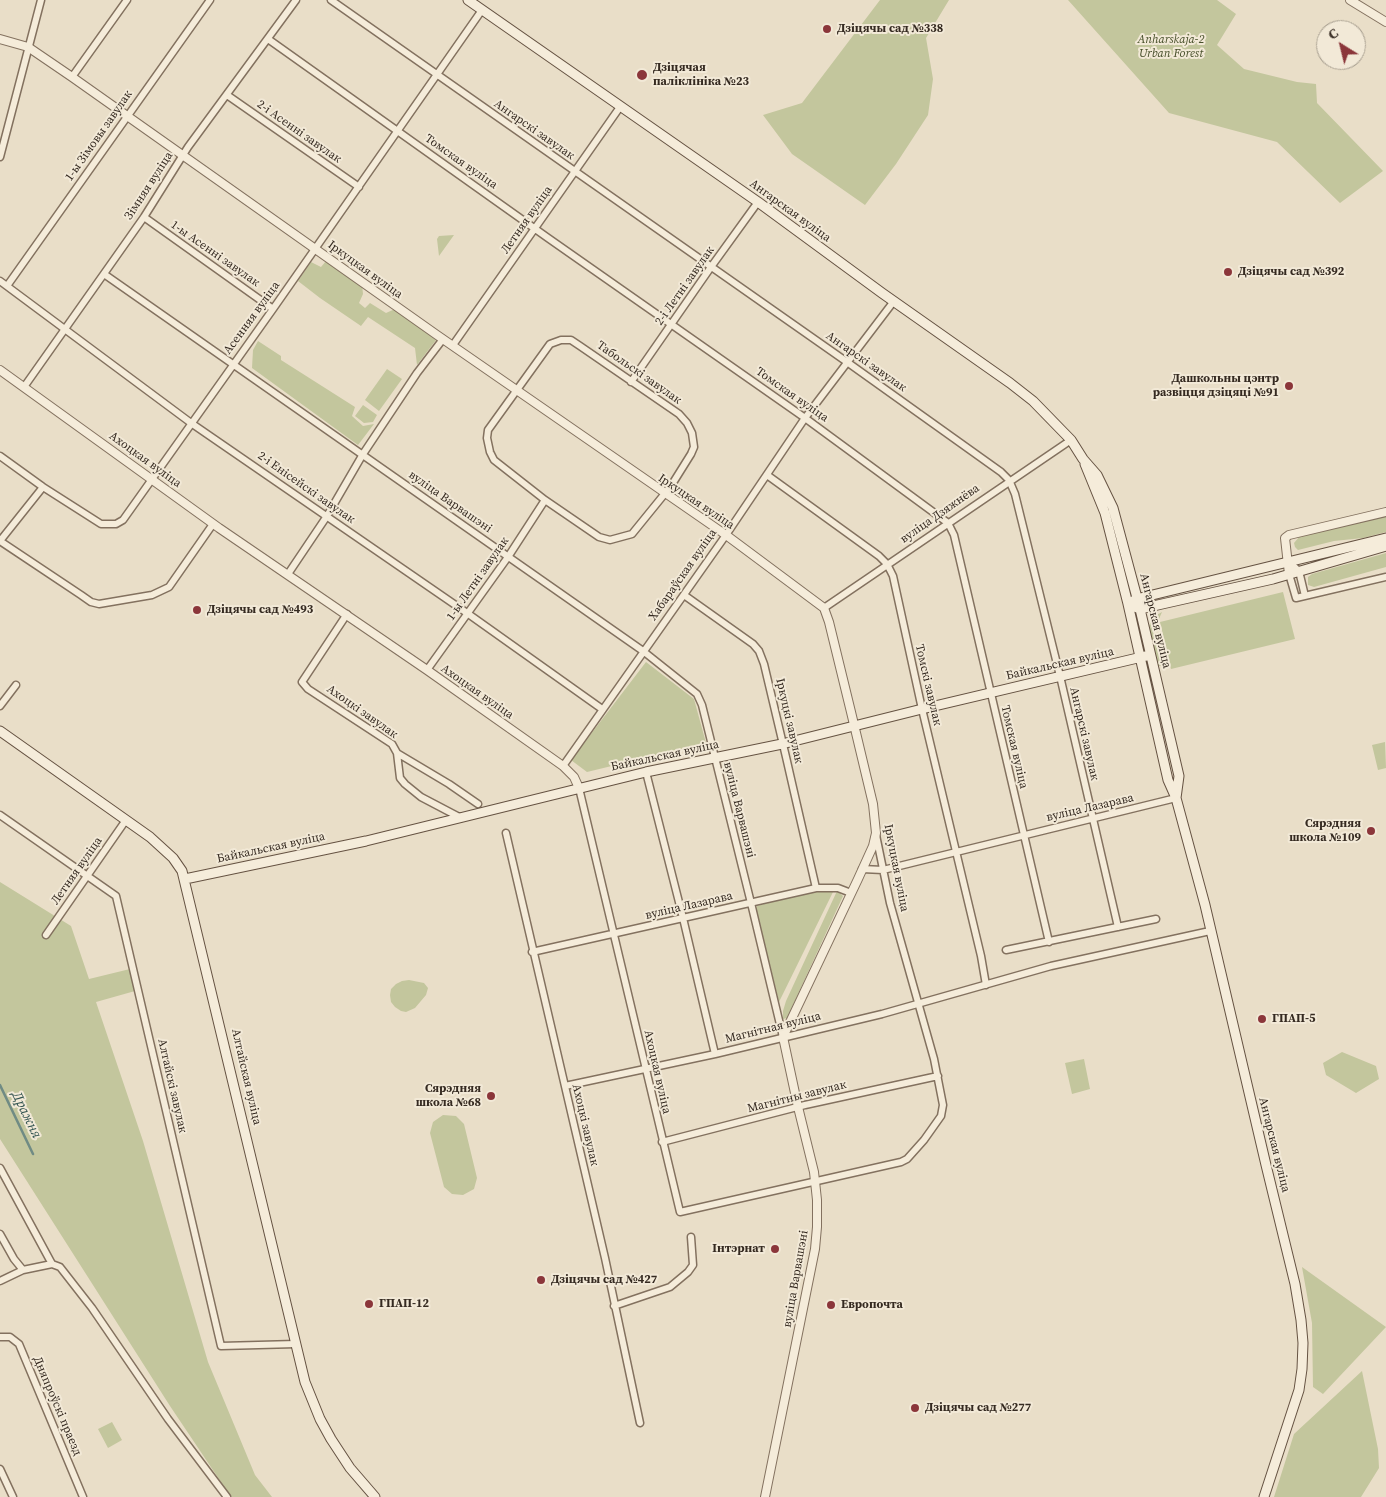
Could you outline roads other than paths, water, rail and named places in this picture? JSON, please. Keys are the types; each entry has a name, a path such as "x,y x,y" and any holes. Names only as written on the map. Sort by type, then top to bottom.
{"main road":[{"name":"Ангарская вуліца","path":"468,0 758,202 1010,383 1033,401 1071,440 1083,459 1105,513 1168,780 1176,798 1210,931 1296,1284 1301,1320 1302,1362 1299,1390 1264,1497"},
{"name":"Ангарская вуліца","path":"1083,459 1098,475 1112,508 1140,609 1179,776 1176,798"},
{"path":"1128,604 1136,598 1386,538"},
{"path":"1128,604 1140,609 1299,572 1386,546"},
{"name":"Байкальская вуліца","path":"185,879 366,841 646,772 782,744 1151,655"},
{"name":"Алтайская вуліца","path":"0,731 126,820 165,850 182,871 305,1382 320,1419 350,1468 375,1497"}],"street":[{"path":"0,157 41,0"},
{"path":"72,77 127,0"},
{"name":"1-ы Зімовы завулак","path":"7,286 210,0"},
{"name":"Зімняя вуліца","path":"24,387 144,217 183,155 296,0"},
{"name":"Ангарскі завулак","path":"331,0 847,362 1001,472 1009,480 1015,494 1060,676 1118,927"},
{"path":"1350,0 1386,22"},
{"name":"Асенняя вуліца","path":"0,456 100,524 116,524 123,520 482,10"},
{"name":"Іркуцкая вуліца","path":"0,39 28,47 72,77 664,494 726,535 824,608 873,804 876,833 890,903 919,1003 938,1076 943,1106 941,1116 924,1140 901,1162 815,1181"},
{"name":"Томская вуліца","path":"268,39 805,418 948,523 954,535 1049,942"},
{"name":"2-і Асенні завулак","path":"227,95 358,187"},
{"name":"Летняя вуліца","path":"453,345 620,107"},
{"name":"2-і Летні завулак","path":"631,382 758,202"},
{"name":"1-ы Асенні завулак","path":"144,217 273,309"},
{"name":"вуліца Варвашэні","path":"104,274 643,651 697,694 715,758 783,1037 815,1181 818,1215 815,1249 765,1497"},
{"name":"2-і Енісейскі завулак","path":"0,281 191,422 602,709"},
{"name":"Хабараўская вуліца","path":"563,766 726,535 805,418 894,301"},
{"path":"288,574 327,516 363,454 417,373 443,339"},
{"name":"Табольскі завулак","path":"560,340 570,340 631,382 679,414 687,422 692,433 694,447 664,494 632,534 610,540 599,536 545,500 494,460 487,438 488,430 550,344 560,340"},
{"name":"Ахоцкая вуліца","path":"0,370 213,524 347,614 563,766 574,777 579,788 680,1212 815,1181"},
{"name":"вуліца Дзяжнёва","path":"824,608 1009,480 1071,440"},
{"path":"767,475 879,556 887,564"},
{"path":"43,487 0,541 81,596 99,604 152,595 169,587 213,524"},
{"name":"1-ы Летні завулак","path":"427,670 508,557 545,500"},
{"path":"1386,512 1289,535 1285,538 1289,574 1296,598 1386,577"},
{"path":"1288,562 1299,572 1305,596"},
{"name":"Томскі завулак","path":"887,564 893,576 922,709 981,956 986,985"},
{"name":"Іркуцкі завулак","path":"684,595 753,644 759,651 764,664 816,888"},
{"name":"Ахоцкі завулак","path":"347,614 302,682 308,689 392,744 397,753 478,804"},
{"path":"0,706 16,685"},
{"path":"397,753 400,778 405,784 421,797 461,818"},
{"path":"646,772 683,918 714,1054"},
{"name":"вуліца Лазарава","path":"862,870 883,870 1176,798"},
{"name":"Алтайскі завулак","path":"0,815 116,896 221,1346 296,1344"},
{"name":"Летняя вуліца","path":"46,935 126,820"},
{"name":"Ахоцкі завулак","path":"506,833 532,952 565,1086 640,1423"},
{"path":"783,1037 873,846 876,833"},
{"name":"вуліца Лазарава","path":"532,952 816,888 838,888 851,893"},
{"path":"1006,950 1156,919"},
{"name":"Магнітная вуліца","path":"565,1086 714,1054 882,1014 1051,966 1210,931"},
{"name":"Магнітны завулак","path":"662,1142 798,1107 938,1076"},
{"path":"0,1168 52,1264"},
{"path":"0,1234 14,1259 23,1270"},
{"path":"614,1306 670,1287 688,1272 693,1265 690,1237"},
{"path":"0,1281 23,1270 52,1264 60,1267 78,1289 168,1419 226,1497"},
{"name":"Дняпроўскі праезд","path":"0,1337 10,1337 20,1344 83,1497"},
{"path":"0,1469 13,1497"}],"waterway":[{"name":"Дражня","path":"0,1085 33,1154"}],"place":[{"name":"Дзіцячы сад №338","path":"827,29"},
{"name":"Дзіцячая паліклініка №23","path":"642,75"},
{"name":"Дзіцячы сад №392","path":"1228,272"},
{"name":"Дашкольны цэнтр развіцця дзіцяці №91","path":"1289,386"},
{"name":"Дзіцячы сад №493","path":"197,610"},
{"name":"Сярэдняя школа №109","path":"1371,831"},
{"name":"ГПАП-5","path":"1262,1019"},
{"name":"Сярэдняя школа №68","path":"491,1096"},
{"name":"Інтэрнат","path":"775,1249"},
{"name":"Дзіцячы сад №427","path":"541,1280"},
{"name":"ГПАП-12","path":"369,1304"},
{"name":"Европочта","path":"831,1305"},
{"name":"Дзіцячы сад №277","path":"915,1408"}],"park label":[{"name":"Anharskaja-2 Urban Forest","path":"1171,47"}]}
